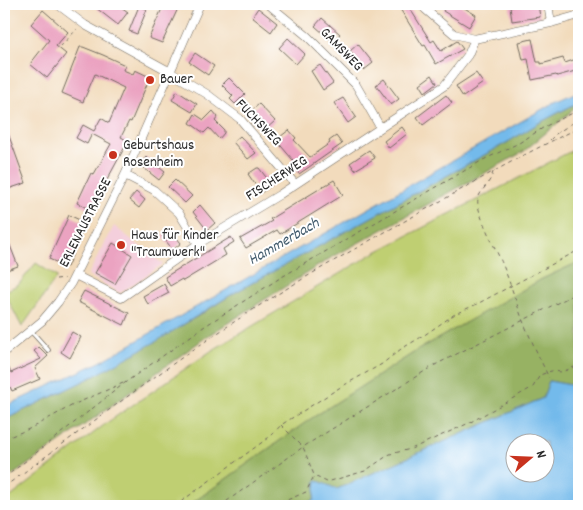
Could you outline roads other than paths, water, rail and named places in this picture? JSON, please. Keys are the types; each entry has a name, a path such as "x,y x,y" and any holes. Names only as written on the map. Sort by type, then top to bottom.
{"street":[{"name":"FUCHSWEG","path":"57,4 83,23 207,94 240,119 295,184"},
{"name":"ERLENAUSTRASSE","path":"4,352 42,321 58,302 75,275 125,175 200,4"},
{"name":"GAMSWEG","path":"268,4 307,36 356,86 380,127"},
{"path":"421,4 454,34 474,39 551,23 579,15"},
{"path":"548,4 551,23"},
{"name":"FISCHERWEG","path":"75,275 121,298 198,244 279,196 444,86 468,55 474,39"},
{"path":"125,175 154,190 179,213 198,244"}],"lane":[{"path":"31,331 48,350"}],"water":[{"path":"579,91 579,102 234,293 157,341 94,376 4,420 4,407 100,362 555,102"},
{"path":"549,381 571,385 579,381 579,506 301,506 314,500 316,480 337,489 543,398"}],"place":[{"name":"Bauer","path":"150,80"},
{"name":"Geburtshaus Rosenheim","path":"113,155"},
{"name":"Haus für Kinder \"Traumwerk\"","path":"121,245"}],"water label":[{"name":"Hammerbach","path":"284,242"}]}
